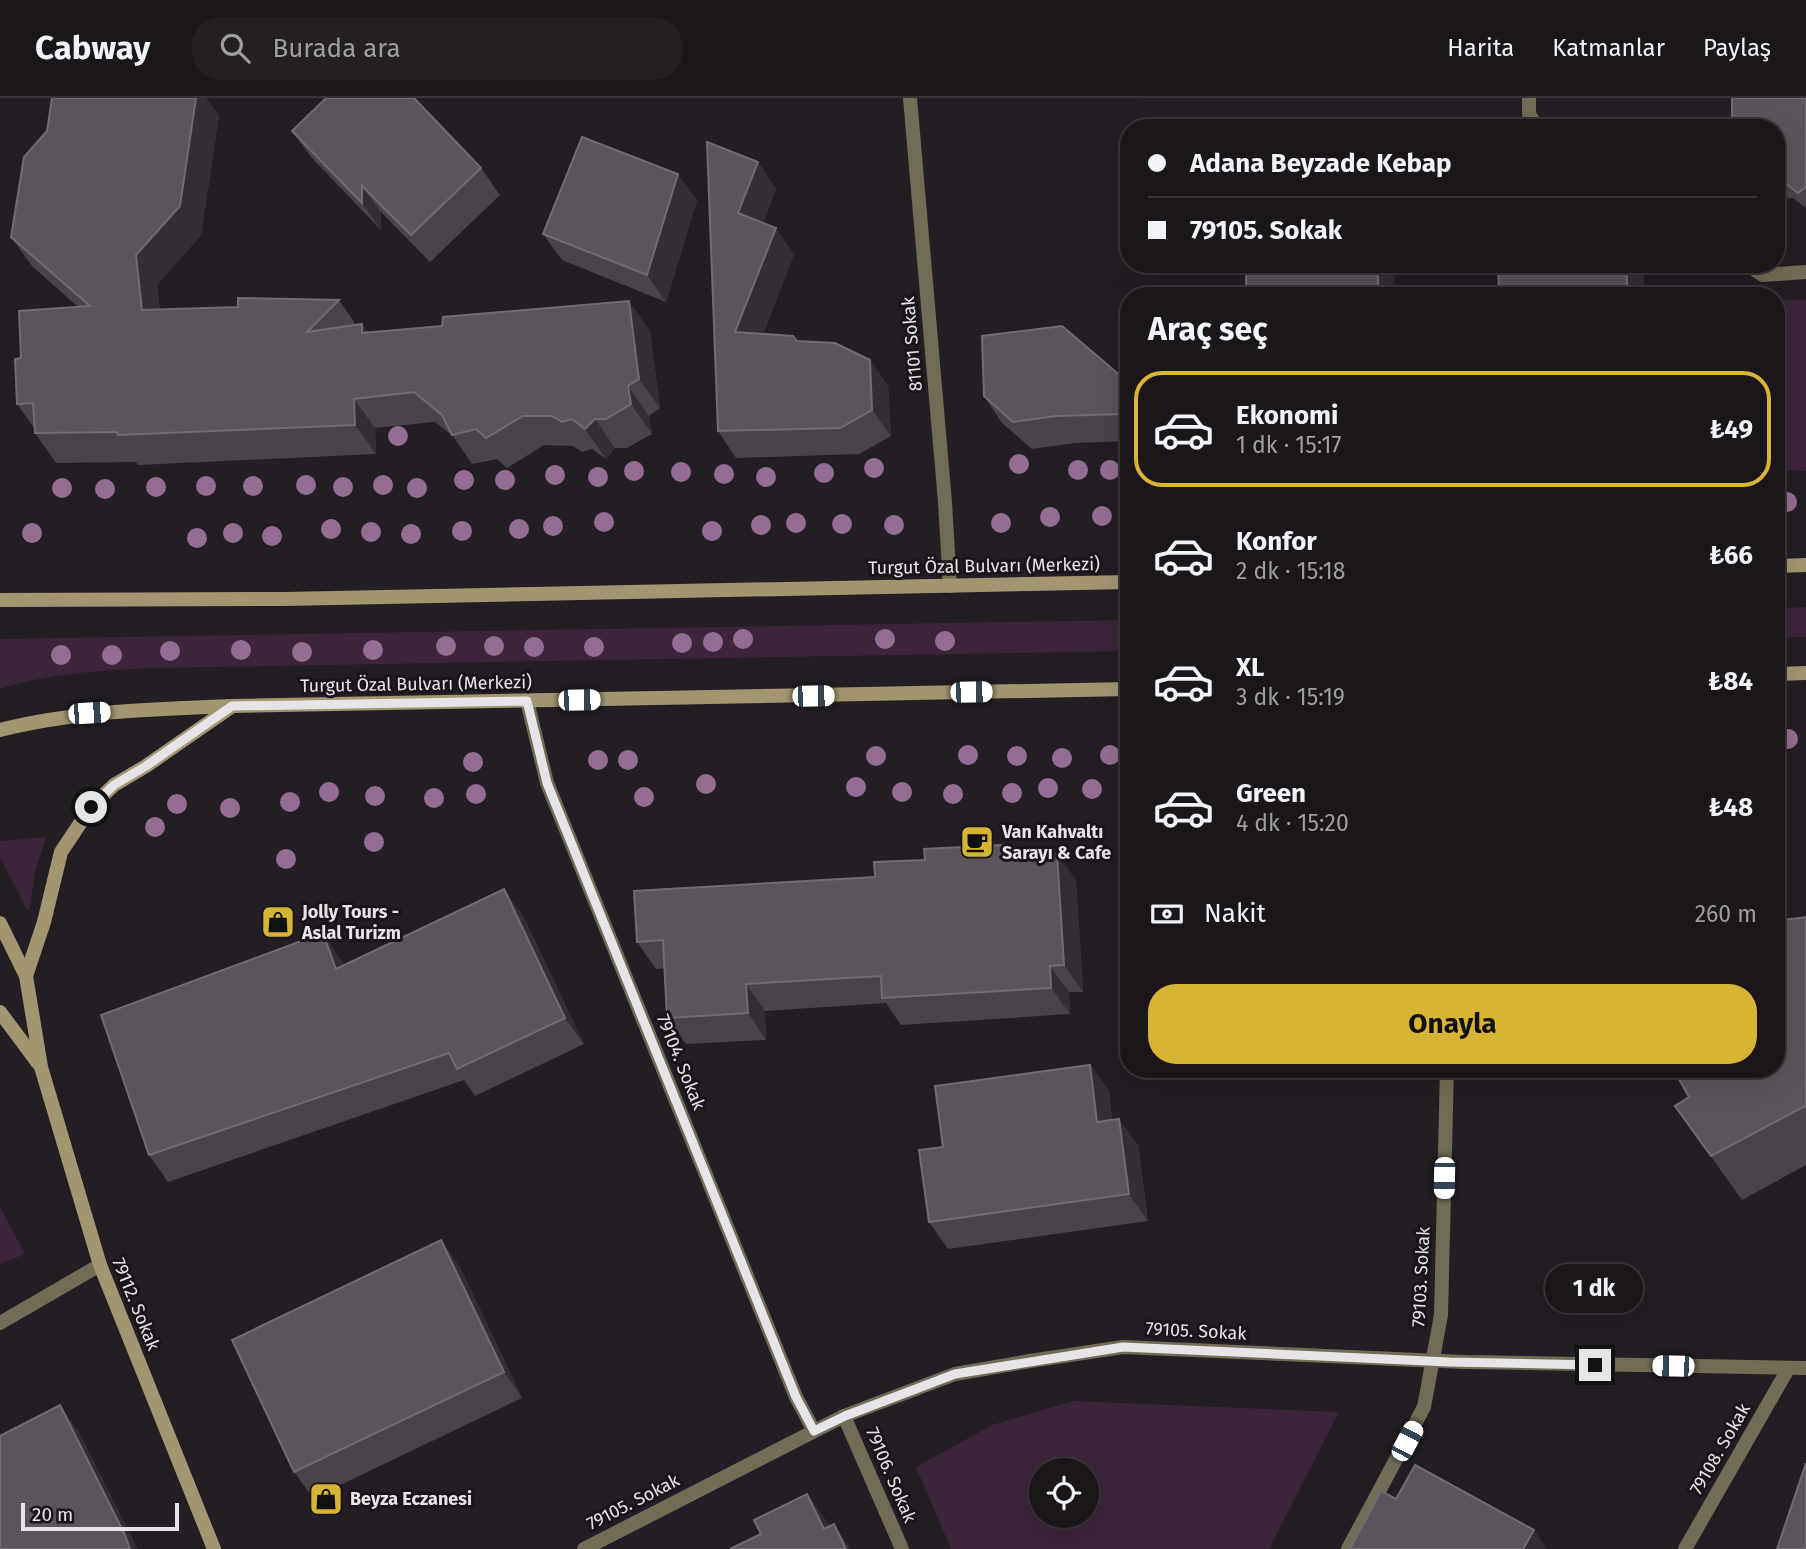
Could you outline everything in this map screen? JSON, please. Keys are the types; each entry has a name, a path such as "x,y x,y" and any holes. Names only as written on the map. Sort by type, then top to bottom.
{"main road":[{"path":"1785,566 1806,565"},
{"name":"Turgut Özal Bulvarı (Merkezi)","path":"0,600 285,599 1120,582"},
{"path":"1785,674 1806,673"},
{"name":"Turgut Özal Bulvarı (Merkezi)","path":"0,730 89,713 232,706 1120,689"},
{"path":"26,976 44,922 61,852 91,807 114,785 232,706"},
{"path":"0,923 26,976 41,1067"},
{"path":"0,1012 41,1067"},
{"name":"79112. Sokak","path":"41,1067 100,1265 214,1549"}],"street":[{"name":"81101 Sokak","path":"910,98 950,586"},
{"path":"1529,98 1529,114 1532,119"},
{"path":"1785,273 1806,271"},
{"path":"1760,273 1784,273"},
{"name":"79104. Sokak","path":"527,701 547,783 796,1397 814,1431"},
{"name":"79103. Sokak","path":"1348,1549 1424,1407 1441,1315 1447,1078"},
{"path":"0,1324 100,1265"},
{"name":"79105. Sokak","path":"584,1549 845,1416 955,1374 1123,1347 1433,1361 1806,1368"},
{"name":"79108. Sokak","path":"1685,1549 1788,1368"},
{"name":"79106. Sokak","path":"845,1416 902,1549"}],"shaded area":[{"path":"1785,300 1806,300 1806,471 1785,470"},
{"path":"1806,607 1806,637 1785,637 1785,608"},
{"path":"1120,620 1120,651 150,668 55,676 0,689 0,639"},
{"path":"46,837 35,872 30,908 27,910 0,857 0,841"},
{"path":"0,1207 25,1254 0,1264"},
{"path":"1073,1401 1339,1412 1269,1549 951,1549 916,1467 992,1425"}],"building":[{"path":"52,98 196,98 180,206 136,255 142,310 238,307 238,298 339,300 307,332 362,324 362,333 442,326 443,317 629,301 639,379 628,386 631,404 606,419 595,419 585,429 572,419 562,422 552,416 523,416 486,438 476,429 452,435 442,415 414,392 354,399 355,425 118,435 117,432 35,433 33,403 17,404 15,359 21,358 19,311 90,306 11,237 24,157 47,131"},
{"path":"326,98 414,98 481,168 411,235 362,186 362,203 292,131"},
{"path":"1732,98 1806,98 1806,187 1798,193 1785,183 1785,119 1732,119"},
{"path":"582,137 678,174 647,275 543,234"},
{"path":"707,142 758,162 738,213 776,228 735,332 793,336 797,341 835,343 870,360 872,410 840,428 718,431"},
{"path":"1246,273 1378,273 1378,287 1246,287"},
{"path":"1498,273 1627,273 1627,287 1499,287"},
{"path":"1062,326 1120,375 1120,414 1056,416 1013,422 984,396 982,336"},
{"path":"1001,845 1001,857 1057,854 1064,965 1050,966 1051,988 882,998 881,976 746,984 748,1013 667,1018 663,940 637,942 634,891 875,877 874,862 925,860 924,849"},
{"path":"504,889 565,1018 457,1069 449,1053 149,1155 101,1015 323,933 336,969"},
{"path":"1806,917 1806,1107 1711,1156 1675,1106 1689,1097 1678,1078 1785,1078 1785,920"},
{"path":"1090,1065 1097,1122 1119,1119 1129,1194 929,1222 919,1150 943,1147 935,1086"},
{"path":"441,1240 504,1372 294,1472 232,1340"},
{"path":"60,1405 130,1549 0,1549 0,1436"},
{"path":"1806,1463 1806,1549 1777,1549"},
{"path":"1415,1465 1534,1530 1523,1549 1350,1549 1381,1491 1396,1499"},
{"path":"807,1494 824,1529 834,1524 846,1549 730,1549 761,1534 754,1520"}],"place":[{"name":"Van Kahvaltı Sarayı & Cafe","path":"977,842"},
{"name":"Jolly Tours - Aslal Turizm","path":"278,922"},
{"name":"Beyza Eczanesi","path":"326,1499"}],"route":[{"path":"91,807 114,785 232,706 527,701 547,783 796,1397 814,1431 845,1416 955,1374 1123,1347 1449,1362 1595,1365"}]}
